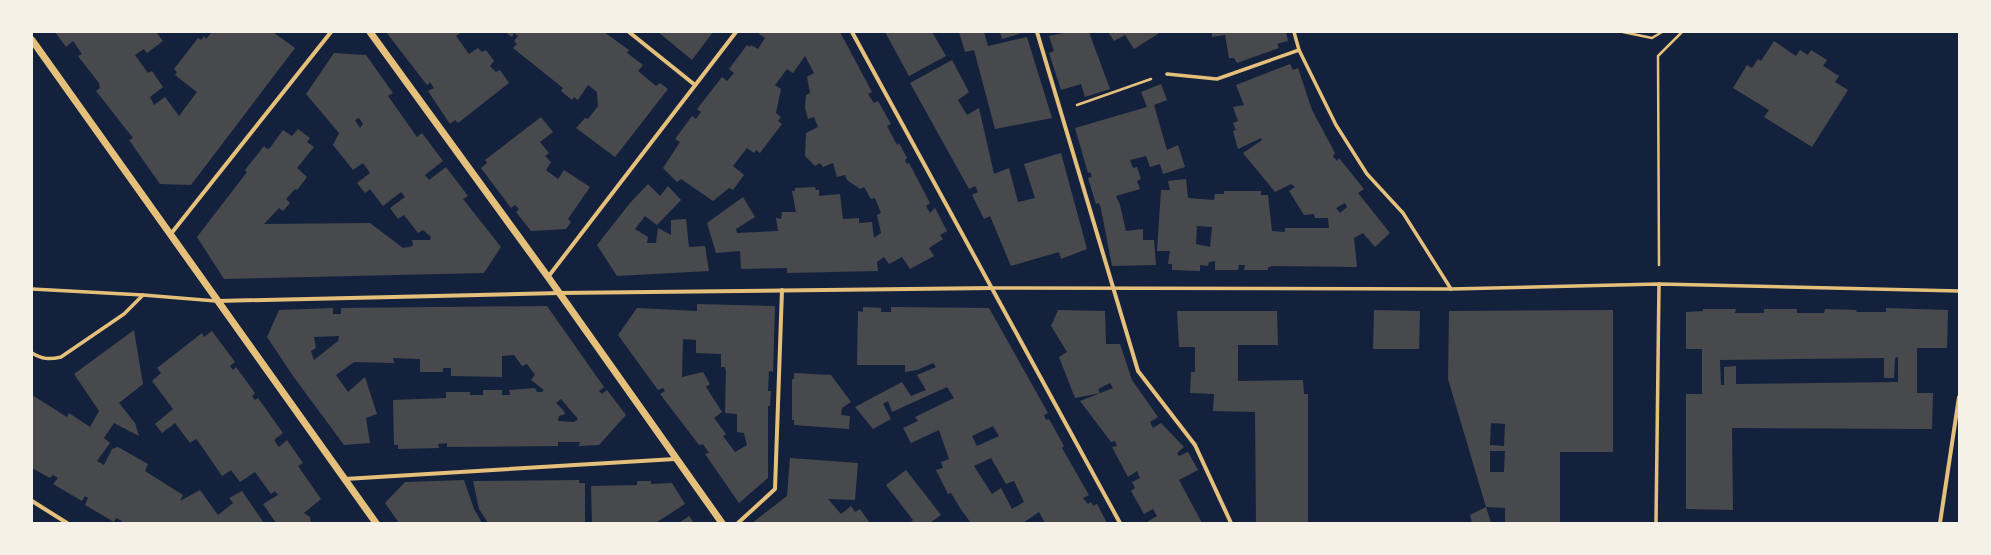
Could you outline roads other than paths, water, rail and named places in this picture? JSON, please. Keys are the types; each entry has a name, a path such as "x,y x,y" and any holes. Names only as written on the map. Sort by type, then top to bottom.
{"street":[{"path":"170,235 331,32"},
{"path":"370,32 548,277 675,459 722,523"},
{"path":"629,32 695,85"},
{"path":"548,277 736,32"},
{"path":"852,32 1120,523"},
{"path":"1036,32 1138,371 1194,445 1231,523"},
{"path":"1294,32 1299,50 1336,125 1367,174 1403,213 1451,289"},
{"path":"32,40 376,523"},
{"path":"1167,74 1217,79 1299,50"},
{"path":"1656,523 1659,284"},
{"path":"32,289 218,301 559,293 782,290 992,288 1451,289 1659,284 1959,291"},
{"path":"738,523 775,489 782,290"},
{"path":"32,353 40,358 50,360 61,357 124,314 143,295"},
{"path":"1940,523 1959,397"},
{"path":"344,479 675,459"},
{"path":"32,501 67,523"}]}
